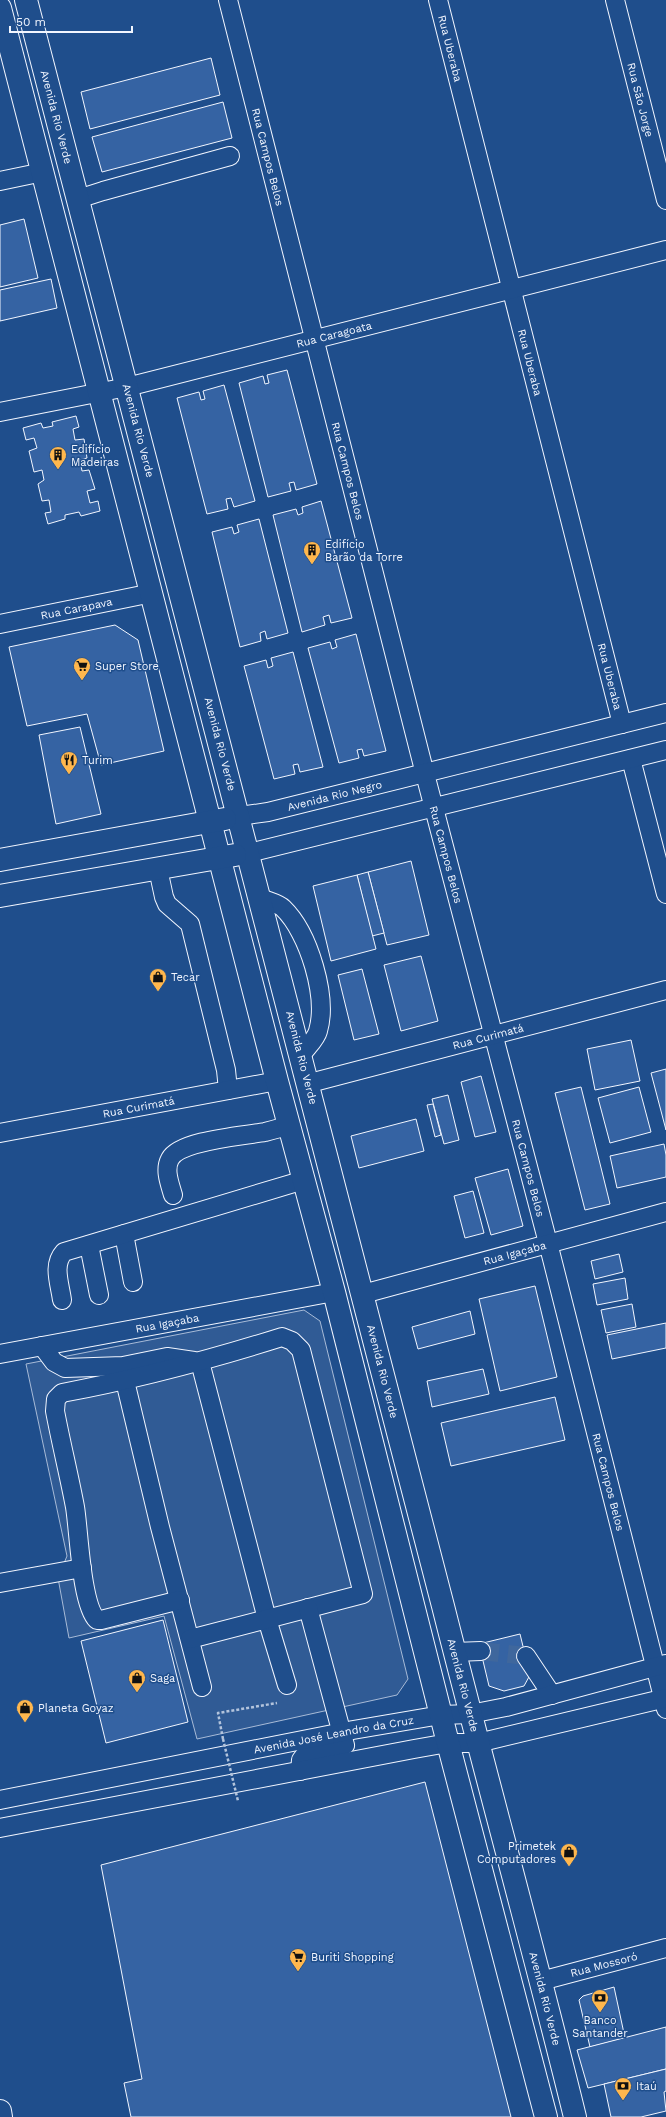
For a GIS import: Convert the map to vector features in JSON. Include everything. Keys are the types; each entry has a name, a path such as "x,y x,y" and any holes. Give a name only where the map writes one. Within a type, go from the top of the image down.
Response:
{"main road":[{"name":"Avenida Rio Verde","path":"26,0 310,1083 454,1652 541,1981 575,2117"},
{"path":"0,8 212,821 277,1081 334,1292 448,1743 546,2117"},
{"name":"Avenida Rio Negro","path":"0,860 240,816"},
{"path":"0,896 249,853"},
{"path":"0,2111 1,2117"}],"street":[{"name":"Rua Campos Belos","path":"228,0 492,1034 661,1666 665,1701"},
{"name":"Rua Uberaba","path":"438,0 622,724"},
{"name":"Rua São Jorge","path":"615,0 666,200"},
{"path":"78,199 230,156"},
{"path":"0,181 43,172"},
{"name":"Rua Caragoata","path":"0,412 127,387 666,250"},
{"name":"Rua Carapava","path":"0,624 152,593"},
{"name":"Avenida Rio Negro","path":"240,816 268,812 666,713"},
{"path":"249,853 666,750"},
{"path":"631,759 666,894"},
{"path":"158,868 164,897 167,904 190,924 226,1070 228,1090"},
{"path":"261,898 282,907 294,921 311,961 319,990 321,1016 318,1034 302,1054"},
{"name":"Rua Curimatá","path":"310,1083 492,1034 666,990"},
{"name":"Rua Curimatá","path":"0,1133 277,1081"},
{"path":"173,1195 167,1172 169,1160 180,1150 198,1144 267,1132 289,1125"},
{"path":"62,1300 57,1267 58,1258 64,1252 304,1180"},
{"name":"Rua Igaçaba","path":"363,1294 666,1212"},
{"path":"124,1234 133,1282"},
{"path":"89,1245 99,1296"},
{"name":"Rua Igaçaba","path":"0,1354 334,1292"},
{"path":"180,1600 96,1620 93,1616 86,1592 75,1508 54,1411 56,1398 62,1393 125,1381 200,1362 282,1337 292,1341 301,1350 363,1594 190,1639"},
{"path":"42,1346 54,1362 65,1368 122,1366 167,1357 200,1362"},
{"path":"200,1362 267,1619 287,1685"},
{"path":"125,1381 160,1527 202,1687"},
{"path":"0,1583 82,1568"},
{"path":"300,1770 301,1760 304,1756 343,1748 345,1742 308,1608"},
{"path":"454,1652 481,1651"},
{"path":"526,1656 552,1694"},
{"name":"Avenida José Leandro da Cruz","path":"0,1800 342,1732 441,1715 470,1714 506,1707 661,1666"},
{"path":"0,1828 448,1743 478,1743 665,1701"},
{"name":"Rua Mossoró","path":"541,1981 666,1948"}],"path":[{"path":"238,1801 218,1713 277,1703"}],"shaded area":[{"path":"304,1310 320,1321 408,1679 397,1695 197,1739 164,1616 69,1638 58,1578 67,1556 26,1364"}],"building":[{"path":"211,58 220,95 90,129 81,92"},
{"path":"223,102 232,138 102,172 92,137"},
{"path":"24,219 38,278 0,287 0,225"},
{"path":"51,279 57,308 0,321 0,290"},
{"path":"287,370 317,484 296,490 294,482 289,483 291,491 268,497 239,383 263,376 265,384 269,383 267,375"},
{"path":"224,385 255,501 234,507 231,498 226,499 228,509 207,514 177,398 199,392 201,400 205,399 203,391"},
{"name":"Edifício Madeiras","path":"76,416 79,427 73,429 75,440 84,439 87,458 80,460 82,471 89,470 95,489 87,491 90,503 98,501 100,511 81,516 79,512 65,515 65,519 48,524 45,513 51,512 49,500 42,501 38,484 44,480 42,470 34,472 29,451 37,448 34,438 26,440 23,428 41,423 43,428 53,426 52,422"},
{"name":"Edifício Barão da Torre","path":"321,501 352,618 331,623 329,615 323,617 325,625 302,632 273,515 296,509 298,515 303,513 302,507"},
{"path":"259,519 288,633 267,639 265,631 260,633 261,641 240,647 212,532 232,527 234,534 239,532 237,525"},
{"name":"Super Store","path":"115,625 138,640 164,751 101,765 87,714 27,726 9,647"},
{"path":"356,634 386,751 364,756 362,749 357,750 359,758 339,763 308,648 330,642 332,649 337,647 335,640"},
{"path":"293,652 323,767 300,772 298,764 293,765 295,774 274,779 244,666 266,660 268,668 273,666 271,658"},
{"name":"Turim","path":"80,727 101,814 56,824 39,735"},
{"path":"411,861 429,935 387,945 368,872"},
{"path":"368,872 384,933 372,936 357,875"},
{"path":"357,875 376,949 331,961 313,886"},
{"path":"421,956 438,1021 401,1031 384,965"},
{"path":"362,969 379,1034 354,1040 338,975"},
{"path":"631,1040 640,1081 595,1090 587,1049"},
{"path":"666,1069 666,1130 651,1073"},
{"path":"481,1076 496,1132 475,1137 461,1082"},
{"path":"581,1087 610,1204 585,1210 555,1093"},
{"path":"639,1087 651,1132 610,1143 598,1098"},
{"path":"448,1095 459,1140 444,1144 432,1099"},
{"path":"433,1104 441,1135 435,1137 427,1105"},
{"path":"416,1119 424,1151 359,1168 351,1136"},
{"path":"664,1144 666,1155 666,1177 617,1188 610,1156"},
{"path":"508,1169 523,1226 491,1235 475,1178"},
{"path":"473,1191 484,1233 465,1238 454,1196"},
{"path":"619,1254 623,1272 595,1279 591,1261"},
{"path":"625,1278 628,1299 597,1305 593,1284"},
{"path":"535,1286 557,1377 500,1391 479,1299"},
{"path":"632,1304 636,1327 606,1333 601,1310"},
{"path":"470,1311 475,1334 418,1349 412,1327"},
{"path":"666,1323 666,1348 612,1359 607,1335"},
{"path":"483,1369 489,1394 432,1407 427,1381"},
{"path":"555,1397 565,1440 451,1466 441,1423"},
{"path":"163,1620 188,1722 106,1743 81,1641"},
{"path":"520,1634 530,1675 524,1686 504,1691 489,1686 479,1644"},
{"name":"Buriti Shopping","path":"425,1782 511,2117 131,2117 124,2083 142,2079 101,1865"},
{"path":"614,1987 625,2038 590,2047 579,2000 583,1996"},
{"path":"666,2027 666,2069 588,2088 577,2050"},
{"path":"666,2069 666,2091 664,2092 666,2111 641,2117 611,2117 604,2084"}],"tunnel":[{"path":"481,1651 526,1656"}],"place":[{"name":"Edifício Madeiras","path":"58,470"},
{"name":"Edifício Barão da Torre","path":"312,565"},
{"name":"Super Store","path":"82,681"},
{"name":"Turim","path":"69,775"},
{"name":"Tecar","path":"158,992"},
{"name":"Saga","path":"137,1693"},
{"name":"Planeta Goyaz","path":"25,1723"},
{"name":"Primetek Computadores","path":"569,1867"},
{"name":"Buriti Shopping","path":"298,1972"},
{"name":"Banco Santander","path":"600,2013"},
{"name":"Itaú","path":"623,2101"}]}
